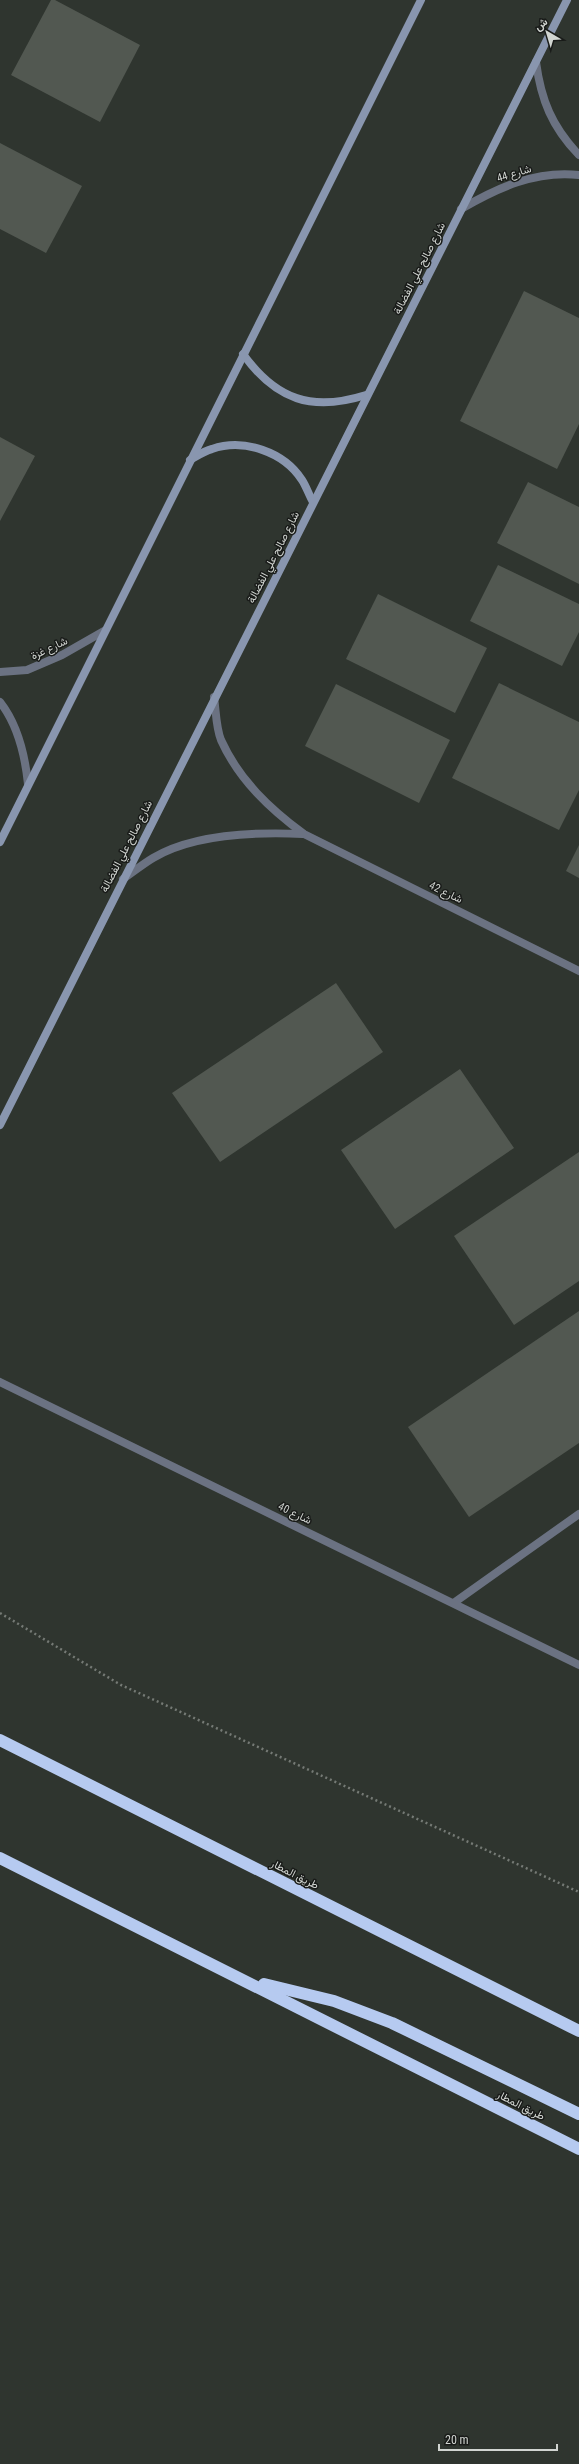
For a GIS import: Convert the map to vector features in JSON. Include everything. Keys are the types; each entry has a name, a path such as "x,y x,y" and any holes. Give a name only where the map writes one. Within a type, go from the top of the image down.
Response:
{"highway":[{"name":"طريق المطار","path":"0,1740 579,2032"},
{"name":"طريق المطار","path":"0,1858 247,1980 579,2149"},
{"path":"247,1980 334,2001 392,2023 579,2114"}],"street":[{"path":"0,842 104,631 421,0"},
{"name":"شارع صالح علي الفضالة","path":"0,1125 366,395 567,0"},
{"path":"536,62 539,85 547,109 562,137 579,156"},
{"name":"شارع 44","path":"461,209 506,184 538,177 579,175"},
{"path":"243,354 257,373 275,389 296,399 319,403 343,402 366,395"},
{"path":"190,460 212,449 237,445 262,449 285,461 302,479 313,502"},
{"name":"شارع غزة","path":"0,672 27,670 62,655 104,631"},
{"name":"شارع 42","path":"214,697 221,739 238,769 258,795 279,815 304,834 579,971"},
{"path":"0,702 19,738 25,761 28,784"},
{"name":"شارع 42","path":"122,880 154,857 189,844 236,834 304,834"},
{"name":"شارع 40","path":"0,1382 455,1602 579,1665"},
{"path":"455,1602 579,1514"}],"path":[{"path":"0,1613 121,1685 579,1892"}],"building":[{"path":"51,0 55,0 140,45 100,122 11,75"},
{"path":"0,143 82,186 46,253 0,229"},
{"path":"524,291 579,318 579,424 557,469 460,421"},
{"path":"0,437 35,456 0,521"},
{"path":"528,482 579,507 579,584 497,543"},
{"path":"498,565 579,604 579,632 562,666 470,621"},
{"path":"378,594 487,648 455,713 346,659"},
{"path":"499,683 579,722 579,790 559,830 452,778"},
{"path":"336,684 450,740 419,803 305,746"},
{"path":"579,845 579,878 566,871"},
{"path":"336,983 383,1052 220,1162 172,1093"},
{"path":"460,1069 514,1148 395,1229 341,1150"},
{"path":"579,1152 579,1281 514,1325 454,1236"},
{"path":"579,1311 579,1443 469,1517 408,1427"}]}
